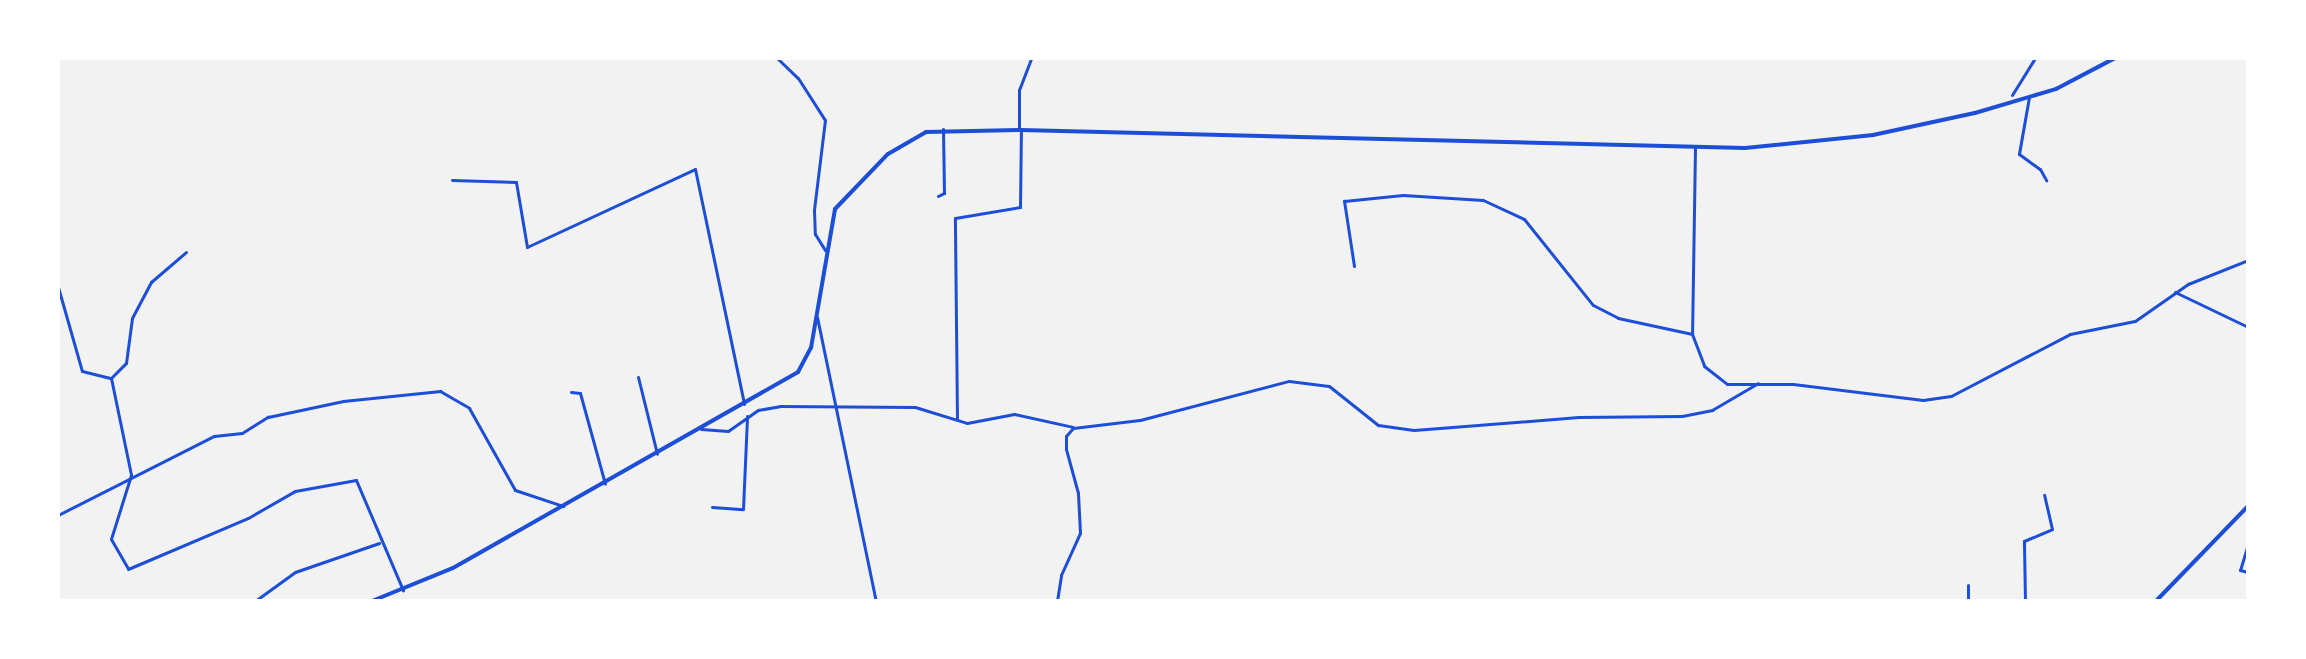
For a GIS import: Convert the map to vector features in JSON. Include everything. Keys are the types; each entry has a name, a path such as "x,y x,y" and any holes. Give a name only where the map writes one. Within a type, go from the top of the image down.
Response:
{"main road":[{"path":"372,601 403,590 605,484 798,372 811,348 825,250 835,209 850,191 905,141 943,129 1745,148 1873,135 2029,97 2083,77 2115,58"},
{"path":"2156,601 2248,506"}],"street":[{"path":"777,58 798,78 825,120 814,210 815,234 825,250"},
{"path":"957,421 955,218 1020,207 1019,90 1031,58"},
{"path":"2012,95 2035,58"},
{"path":"2029,97 2019,154 2040,169 2046,180"},
{"path":"938,196 944,193 943,129"},
{"path":"1695,147 1692,334 1701,362 1714,377 1727,384 1758,383 1923,400 1951,396 2070,334 2135,321 2175,292 2248,260"},
{"path":"452,180 516,182 527,247 695,169 730,317 744,404"},
{"path":"1354,266 1344,201 1403,195 1483,200 1524,219 1593,305 1618,318 1692,334"},
{"path":"111,378 126,363 132,318 151,282 186,252"},
{"path":"58,287 82,371 111,378"},
{"path":"2175,292 2248,327"},
{"path":"817,317 876,601"},
{"path":"638,377 657,454"},
{"path":"111,378 131,475 111,539 128,569 248,518 295,491 349,480 361,486 379,543 403,590"},
{"path":"701,429 728,431 747,416 771,406 838,409 915,407 957,421 976,423 1014,414 1073,428 1128,422 1289,381 1329,386 1378,425 1414,430 1549,418 1682,416 1712,410 1758,383"},
{"path":"58,515 131,475 214,436 242,433 268,417 343,401 440,391 469,408 515,490 563,506"},
{"path":"571,392 580,393 605,484"},
{"path":"712,507 743,509 747,416"},
{"path":"1057,601 1061,575 1080,533 1078,493 1066,449 1066,436 1073,428"},
{"path":"2025,601 2024,541 2051,533 2044,495"},
{"path":"255,601 295,572 379,543"},
{"path":"2248,544 2240,570 2248,572"},
{"path":"1968,585 1968,601"}]}
